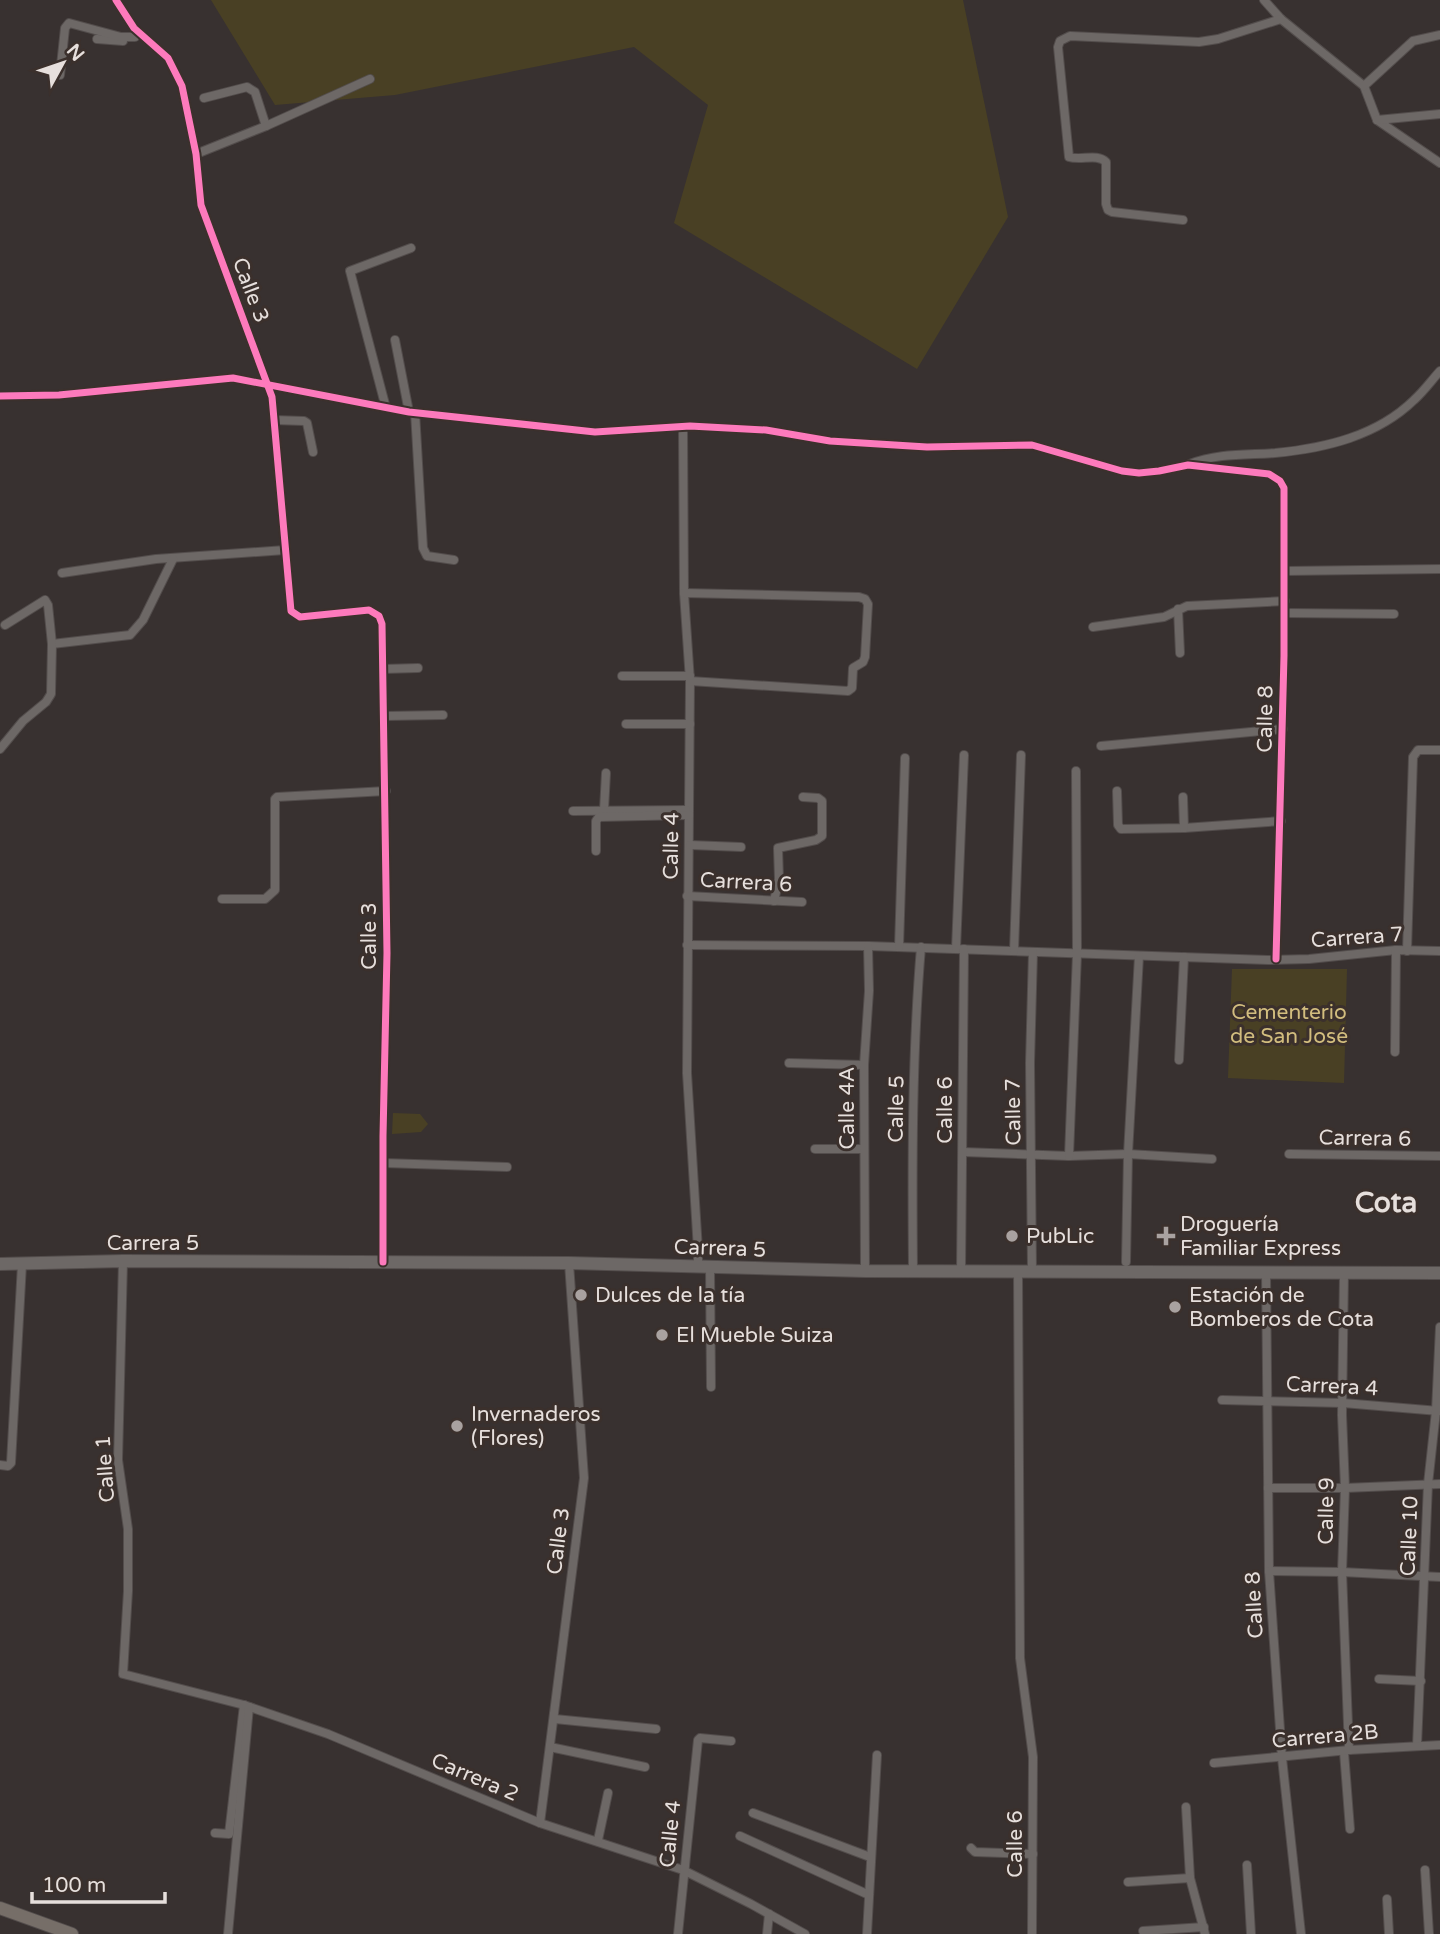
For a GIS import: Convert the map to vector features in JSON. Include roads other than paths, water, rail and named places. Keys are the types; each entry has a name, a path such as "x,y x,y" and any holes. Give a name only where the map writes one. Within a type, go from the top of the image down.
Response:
{"main road":[{"name":"Carrera 5","path":"0,1264 123,1261 569,1263 865,1271 1440,1273"},
{"path":"0,1908 72,1934"}],"street":[{"name":"Calle 3","path":"116,0 136,34 168,58 177,77 189,116 201,205 269,386 291,611 300,617 374,611 382,624 387,954 383,1262"},
{"path":"1264,0 1281,19 1364,86 1377,120 1440,163"},
{"path":"1183,220 1112,212 1105,204 1106,162 1099,158 1069,157 1058,47 1060,41 1070,36 1199,42 1218,39 1281,19"},
{"path":"60,75 65,28 69,23 121,37 136,34"},
{"path":"97,39 130,42 136,34"},
{"path":"1364,86 1413,41 1440,35"},
{"path":"196,154 370,79"},
{"path":"204,98 247,87 255,92 266,126"},
{"path":"1377,120 1440,114"},
{"path":"386,408 350,271 411,248"},
{"path":"395,340 412,412 423,548 428,556 454,560"},
{"path":"0,396 59,395 233,378 412,412 595,432 683,426 766,430 830,441 927,447 1032,445 1106,468 1139,473 1218,457 1287,451 1349,440 1395,415 1414,400 1440,372"},
{"path":"274,420 304,421 313,452"},
{"name":"Calle 4","path":"683,426 684,593 690,679 687,1073 698,1250 704,1267 711,1387"},
{"name":"Calle 8","path":"1188,465 1269,474 1280,481 1284,488 1283,729 1276,958"},
{"path":"62,573 156,559 285,551"},
{"path":"52,644 130,635 143,620 173,559"},
{"path":"1285,571 1440,569"},
{"path":"622,676 848,691 852,688 853,668 863,662 865,657 868,604 865,600 859,597 684,593"},
{"path":"0,749 23,721 46,702 51,694 52,644 48,605 45,600 5,625"},
{"path":"1093,626 1164,617 1178,609 1240,602 1284,601"},
{"path":"1178,609 1180,653"},
{"path":"1284,613 1394,614"},
{"path":"383,669 418,668"},
{"path":"385,716 443,715"},
{"path":"626,724 690,724"},
{"path":"1101,746 1283,729"},
{"path":"1407,951 1414,752 1440,751"},
{"name":"Calle 6","path":"961,1272 963,1152 960,949 964,755"},
{"path":"1014,951 1021,755"},
{"path":"899,947 905,758"},
{"path":"1069,1156 1077,954 1076,771"},
{"path":"604,810 606,774"},
{"path":"222,899 265,899 275,890 275,799 279,796 386,791"},
{"path":"1116,791 1118,825 1121,829 1184,828 1281,821"},
{"path":"774,901 779,879 778,848 816,840 822,836 822,801 818,798 803,797"},
{"path":"1183,797 1184,828"},
{"path":"572,811 689,813"},
{"path":"596,852 596,821 599,817 689,813"},
{"path":"690,845 741,847"},
{"name":"Carrera 6","path":"687,896 802,902"},
{"name":"Carrera 7","path":"687,944 921,947 1139,956 1309,959 1396,950 1440,951"},
{"name":"Calle 4A","path":"865,1271 864,1065 869,991 868,946"},
{"name":"Calle 5","path":"914,1271 912,1164 916,1005 921,947"},
{"path":"1395,1052 1396,950"},
{"name":"Calle 7","path":"1032,1754 1020,1658 1025,1272 1031,1154 1033,952"},
{"path":"1126,1262 1128,1154 1139,956"},
{"path":"1179,1060 1184,957"},
{"path":"789,1063 864,1065"},
{"path":"815,1149 864,1149"},
{"path":"963,1152 1069,1156 1128,1154 1212,1159"},
{"name":"Carrera 6","path":"1289,1154 1440,1156"},
{"path":"384,1163 507,1167"},
{"name":"Calle 1","path":"123,1261 118,1460 128,1529 128,1591 123,1674"},
{"name":"Calle 3","path":"540,1822 584,1478 569,1263"},
{"path":"0,1465 8,1466 11,1463 22,1264"},
{"name":"Calle 8","path":"1266,1273 1269,1571 1282,1758 1301,1934"},
{"name":"Calle 9","path":"1343,1273 1345,1488 1342,1572 1350,1829"},
{"name":"Calle 10","path":"1417,1746 1428,1484 1438,1411 1440,1327"},
{"name":"Carrera 4","path":"1222,1401 1343,1403 1438,1411"},
{"path":"1268,1488 1440,1484"},
{"path":"1269,1571 1440,1577"},
{"name":"Carrera 2","path":"123,1674 246,1706 328,1734 540,1822 683,1870 805,1934"},
{"path":"1379,1679 1421,1681"},
{"path":"215,1833 229,1833 246,1706"},
{"path":"228,1934 246,1706"},
{"path":"555,1719 656,1729"},
{"name":"Calle 4","path":"678,1934 698,1738 731,1741"},
{"name":"Carrera 2B","path":"1214,1763 1440,1745"},
{"path":"550,1747 645,1767"},
{"name":"Calle 6","path":"1032,1754 1032,1934"},
{"path":"867,1934 877,1755"},
{"path":"597,1840 608,1793"},
{"path":"1143,1931 1205,1930 1190,1878 1186,1807"},
{"path":"753,1813 870,1857"},
{"path":"740,1836 869,1895"},
{"path":"971,1848 975,1852 1032,1854"},
{"path":"1247,1865 1251,1934"},
{"path":"1424,1870 1429,1934"},
{"path":"1129,1882 1190,1878"},
{"path":"1387,1899 1389,1934"},
{"path":"1428,1908 1440,1908"},
{"path":"767,1934 769,1914"}],"place":[{"name":"PubLic","path":"1012,1236"},
{"name":"Droguería Familiar Express","path":"1166,1236"},
{"name":"Dulces de la tía","path":"581,1295"},
{"name":"Estación de Bomberos de Cota","path":"1175,1307"},
{"name":"El Mueble Suiza","path":"662,1335"},
{"name":"Invernaderos (Flores)","path":"457,1426"}],"district":[{"name":"Cota","path":"1386,1202"}],"park label":[{"name":"Cementerio de San José","path":"1289,1024"}]}
